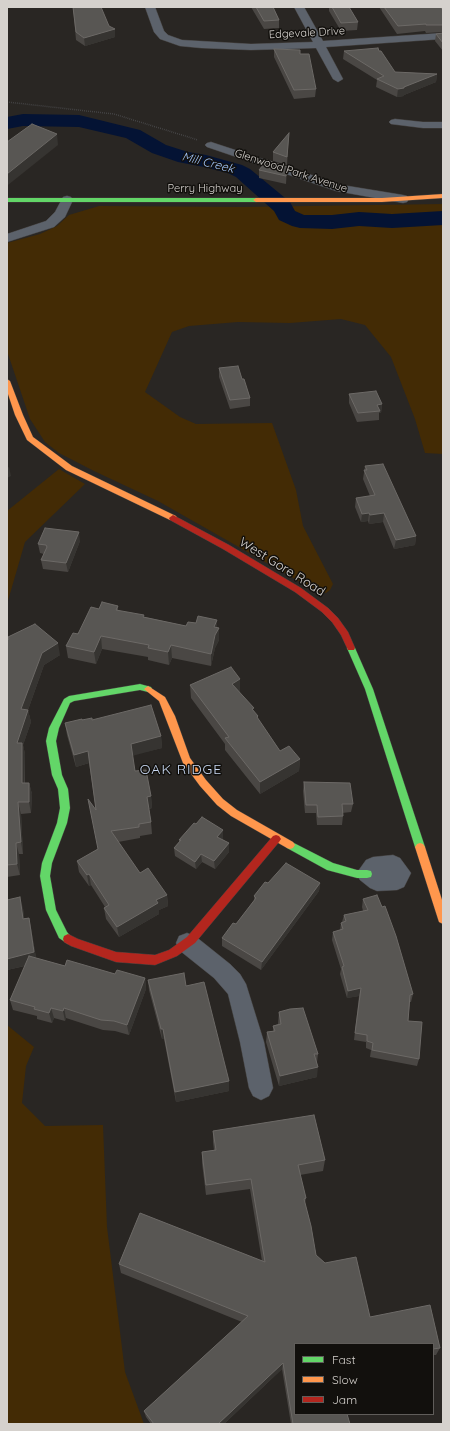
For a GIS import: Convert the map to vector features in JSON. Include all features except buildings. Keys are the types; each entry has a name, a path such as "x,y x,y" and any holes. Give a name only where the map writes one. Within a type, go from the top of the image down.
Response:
{"street":[{"name":"Edgevale Drive","path":"150,7 159,32 172,41 201,45 239,47 320,45 443,36"},
{"path":"299,7 338,79"},
{"path":"395,122 423,125 443,124"},
{"name":"Glenwood Park Avenue","path":"211,144 340,188 403,199 443,196"},
{"name":"Perry Highway","path":"7,200 287,201 403,199"},
{"path":"7,238 50,224 61,214 67,200"},
{"name":"West Gore Road","path":"7,381 19,415 30,438 69,468 164,513 238,554 298,590 325,610 335,620 345,634 372,695 443,919"},
{"path":"276,838 191,940 173,953 155,960 116,957 75,943 63,934 51,910 45,876 47,862 62,823 65,808 63,789 57,775 51,741 54,728 67,701 72,698 140,687 155,693 162,699 170,716 186,760 203,783 220,802 234,813 276,838 331,867 357,874 367,874 373,866 393,864 400,873 426,868"},
{"path":"187,943 222,970 232,980 238,991 252,1042 261,1088"}],"path":[{"path":"7,102 114,114 161,127 211,144"}],"shaded area":[{"path":"443,204 443,454 425,453 415,419 391,357 365,325 341,319 290,323 238,322 189,326 172,332 145,392 180,417 196,424 272,423 296,490 303,526 333,584 330,590 326,593 316,591 158,501 59,453 45,442 30,419 7,351 7,243 40,234 57,226 69,215 99,206 241,207"},
{"path":"59,469 85,484 25,542 7,604 7,511"},
{"path":"7,1025 34,1047 26,1066 22,1103 45,1126 103,1125 107,1227 125,1372 144,1424 7,1424"}],"waterway":[{"name":"Mill Creek","path":"7,123 23,120 79,121 133,134 159,149 185,158 206,161 235,169 243,173 282,207 287,215 300,221 332,222 359,219 392,221 443,218"}],"traffic: fast":[{"path":"7,200 256,200"},
{"path":"351,648 369,689 420,847"},
{"path":"68,939 63,935 51,910 45,876 47,863 62,823 65,808 63,789 57,775 51,741 54,728 67,701 72,698 140,687 148,689"},
{"path":"290,845 331,867 357,874 367,874"}],"traffic: slow":[{"path":"256,200 382,200 443,196"},
{"path":"7,381 19,415 30,438 53,457 69,468 173,518"},
{"path":"148,689 162,699 170,716 186,760 203,783 220,802 234,813 290,845"},
{"path":"420,847 443,919"}],"traffic: jam":[{"path":"173,518 226,547 298,590 325,610 335,620 345,634 351,648"},
{"path":"68,939 75,943 116,957 155,960 173,953 191,940 276,839"}],"district":[{"name":"OAK RIDGE","path":"181,770"}]}
